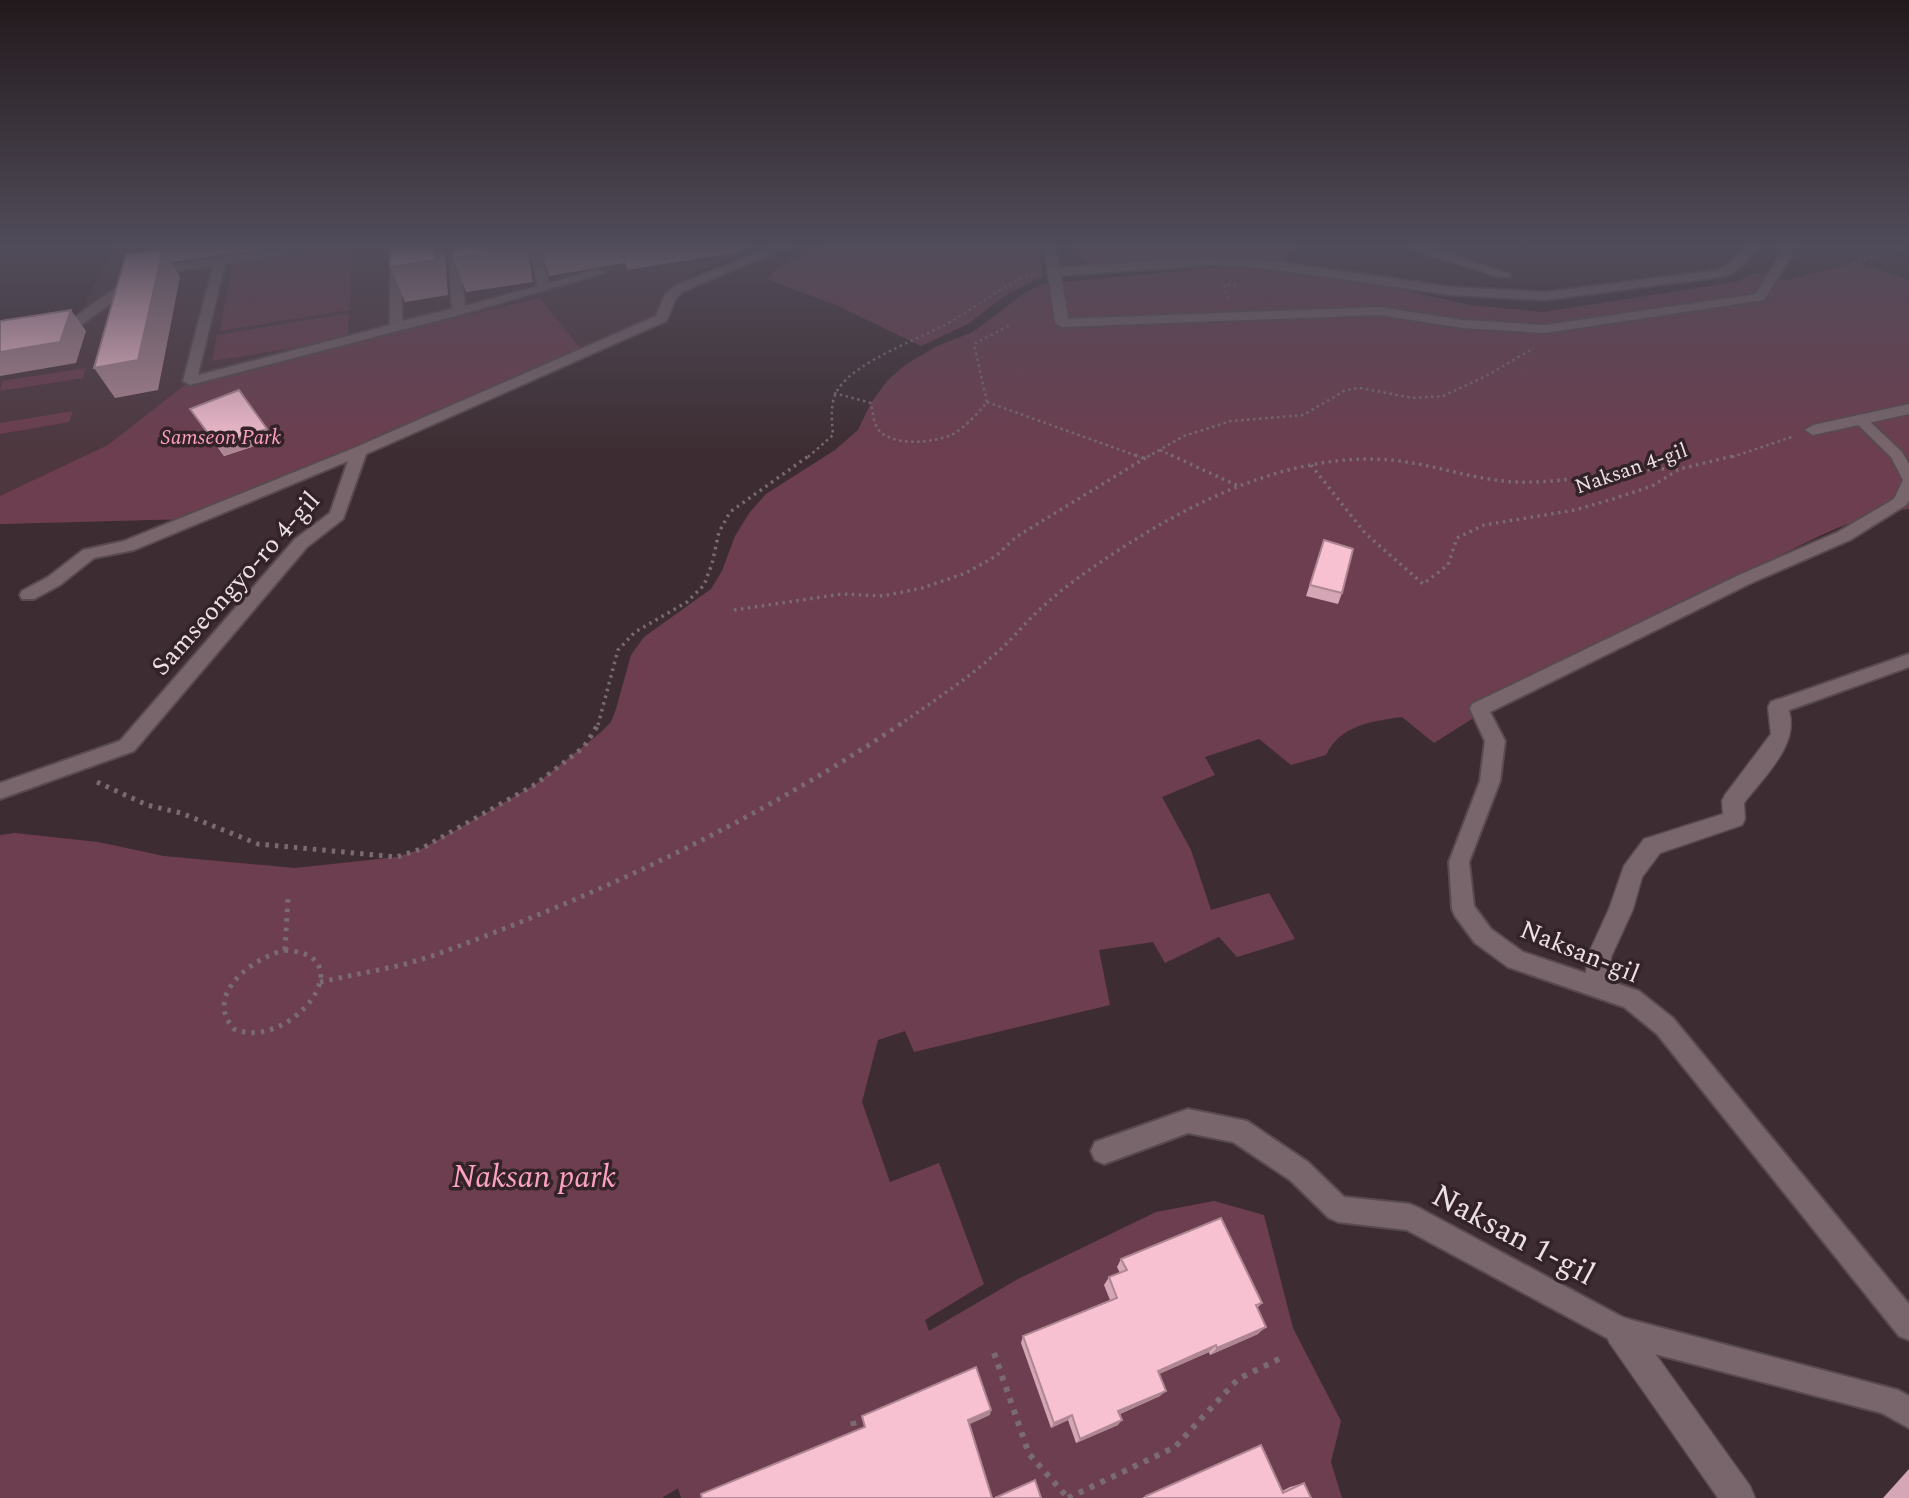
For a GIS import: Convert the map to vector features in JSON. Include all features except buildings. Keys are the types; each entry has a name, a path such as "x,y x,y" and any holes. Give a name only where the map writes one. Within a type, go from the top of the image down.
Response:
{"street":[{"path":"1061,316 1062,323"},
{"path":"1813,430 1909,409"},
{"path":"1597,986 1599,957 1621,909 1632,873 1652,846 1734,818 1733,801 1773,750 1781,734 1778,707"},
{"path":"1620,1331 1738,1498"}],"lane":[{"path":"38,330 75,323 85,316"},
{"path":"206,316 190,381 440,316"},
{"path":"396,316 396,327"},
{"path":"28,595 54,581 89,554 128,546 359,451 661,316"},
{"path":"1062,323 1235,316"},
{"path":"1414,316 1463,324 1545,329 1633,316"},
{"name":"Naksan-gil","path":"1859,419 1897,455 1909,480 1901,502 1844,536 1745,579 1479,709 1495,741 1490,781 1459,862 1463,909 1483,936 1516,960 1631,999 1665,1026 1909,1326"},
{"name":"Samseongyo-ro 4-gil","path":"0,790 127,746 302,543 337,515 359,451"},
{"path":"1778,707 1909,660"},
{"name":"Naksan 1-gil","path":"1104,1152 1188,1121 1237,1130 1299,1171 1338,1209 1410,1217 1620,1331 1888,1400 1909,1413"}],"path":[{"path":"92,780 147,805 181,813 258,844 397,857 432,843 536,784 584,747 600,722 618,650 647,623 694,596 704,586 716,556 715,542 719,528 730,513 776,481 833,435 830,411 834,393 853,372 928,334 957,316"},
{"path":"987,402 974,344 1012,324"},
{"path":"734,610 842,594 883,596 922,588 966,573 996,556 1016,537 1184,436 1231,421 1303,415 1346,390 1360,388 1413,398 1443,396 1488,375 1545,341 1545,329"},
{"path":"834,393 871,403 881,433 890,438 912,442 950,435 973,418 987,402"},
{"path":"987,402 1144,458"},
{"name":"Naksan 4-gil","path":"1310,464 1365,533 1423,583 1448,565 1457,538 1483,525 1575,510 1652,486 1680,469 1717,462 1813,430"},
{"path":"1160,450 1239,487"},
{"path":"320,982 404,964 485,935 645,869 718,833 791,793 914,715 1002,648 1042,607 1150,531 1239,487 1310,464 1368,460 1406,462 1499,481 1531,482 1656,467 1680,469"},
{"path":"285,950 288,898"},
{"path":"285,950 311,955 322,974 320,982 313,1001 287,1024 255,1034 241,1032 229,1026 224,1015 223,1002 229,988 253,962 269,954 285,950"},
{"path":"993,1353 1029,1454 1068,1498 1175,1447 1238,1379 1282,1359"},
{"path":"853,1421 857,1446"}],"shaded area":[{"path":"79,316 655,316 187,519 0,524 0,333"}],"green space":[{"path":"223,316 313,316 220,331"},
{"path":"332,316 349,316 348,339 212,361 217,335"},
{"name":"Samseon Park","path":"464,316 554,316 580,348 187,519 0,524 0,496 108,445 190,381"},
{"path":"859,316 979,316 968,324 921,346"},
{"name":"Naksan park","path":"994,316 1909,316 1909,509 1864,518 1805,543 1524,686 1434,743 1402,717 1358,726 1340,737 1326,755 1291,765 1259,739 1205,757 1215,775 1162,797 1191,850 1211,910 1269,893 1295,939 1237,957 1219,937 1165,963 1153,942 1099,950 1110,1005 914,1052 905,1031 878,1040 862,1102 890,1182 939,1163 984,1284 925,1320 929,1331 1018,1279 1156,1212 1214,1201 1264,1215 1293,1328 1341,1421 1331,1462 1342,1498 681,1498 678,1488 662,1498 0,1498 0,835 15,833 98,842 164,856 295,868 397,857 421,849 536,784 600,733 611,722 631,655 644,637 711,589 722,571 735,536 750,512 766,494 835,450 858,430 871,403 887,381 905,365 937,346 973,332"},
{"path":"86,368 83,378 0,391 2,381"},
{"path":"73,411 69,422 0,434 0,423"}]}
